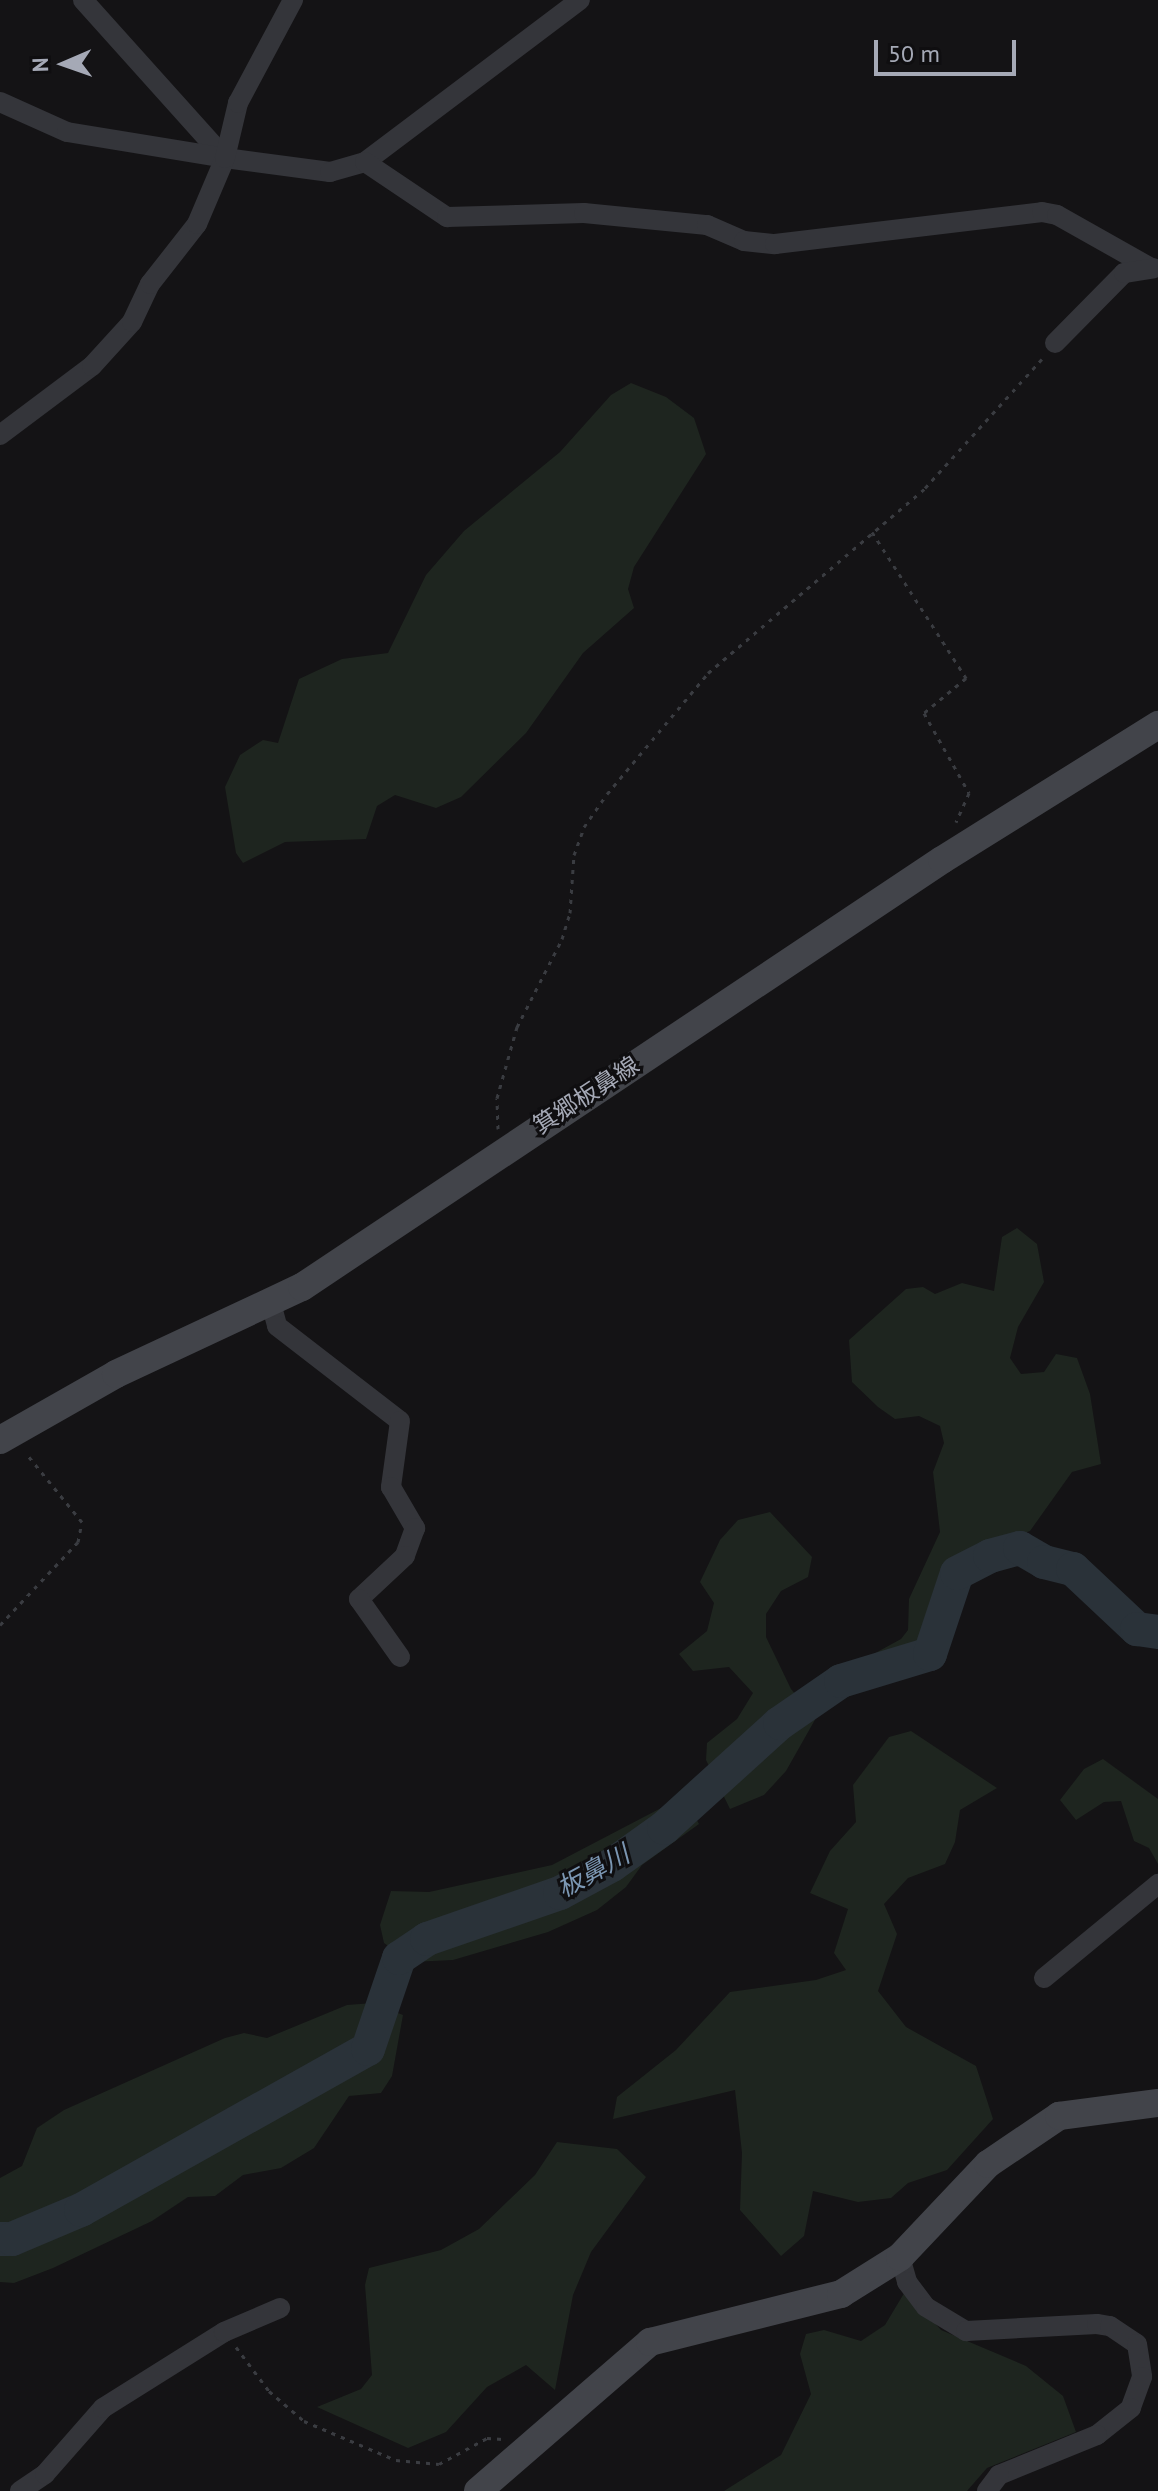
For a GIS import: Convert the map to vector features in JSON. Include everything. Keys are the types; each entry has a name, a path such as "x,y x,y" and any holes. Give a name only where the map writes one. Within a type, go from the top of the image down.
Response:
{"main road":[{"name":"箕郷板鼻線","path":"4,1437 116,1374 271,1303 953,853 1158,725"},
{"path":"478,2491 518,2451 650,2342 841,2294 900,2257 988,2164 1059,2116 1158,2103"}],"street":[{"path":"83,0 225,158"},
{"path":"0,435 115,343 150,284 197,224 225,158 238,103 293,0"},
{"path":"0,102 67,132 330,172 365,162 580,0"},
{"path":"365,162 447,217 584,213 707,225 744,241 775,244 1042,212 1057,215 1154,268"},
{"path":"1055,343 1124,273 1154,268"},
{"path":"271,1303 277,1326 400,1421 391,1487 415,1528 405,1556 359,1599 400,1657"},
{"path":"1044,1978 1158,1884"},
{"path":"900,2257 907,2282 926,2307 966,2331 1097,2324 1110,2326 1137,2344 1142,2377 1131,2408 1097,2435 999,2475 987,2491"},
{"path":"20,2491 45,2474 103,2408 224,2332 280,2308"}],"path":[{"path":"500,1152 500,1081 517,1027 562,939 572,904 574,855 584,827 708,673 872,532 974,438 1055,343"},
{"path":"872,532 966,678 924,713 969,793 951,834 953,853"},
{"path":"0,1625 78,1542 82,1522 4,1437"},
{"path":"224,2332 286,2408 337,2439 425,2465 453,2460 493,2437 518,2451"}],"shaded area":[{"path":"631,383 666,397 694,418 706,454 634,567 628,589 634,608 583,653 526,733 461,797 436,808 395,795 377,806 366,839 285,842 243,863 236,853 225,787 240,755 263,740 278,743 299,679 342,659 388,653 426,575 464,531 560,452 611,395"},
{"path":"1017,1228 1037,1244 1044,1282 1018,1327 1010,1358 1021,1374 1044,1372 1056,1354 1077,1358 1090,1394 1101,1464 1072,1472 1030,1531 952,1560 925,1640 906,1659 830,1695 824,1681 901,1639 908,1630 909,1599 940,1532 933,1472 944,1443 940,1426 919,1416 895,1419 878,1407 852,1382 849,1340 906,1289 923,1287 935,1294 962,1283 994,1291 1002,1237"},
{"path":"770,1512 812,1557 808,1577 781,1591 766,1614 766,1637 791,1689 816,1718 786,1771 764,1795 730,1809 706,1760 707,1743 737,1719 753,1693 729,1667 693,1671 679,1654 707,1631 714,1603 700,1582 720,1540 738,1520"},
{"path":"911,1731 997,1788 960,1810 955,1842 945,1864 908,1878 884,1904 897,1934 878,1991 906,2027 976,2066 993,2119 947,2170 908,2183 891,2198 858,2202 813,2191 804,2236 781,2256 740,2210 742,2153 735,2090 613,2119 617,2097 676,2050 730,1992 816,1980 846,1970 834,1953 848,1909 810,1893 830,1851 856,1822 853,1785 889,1737"},
{"path":"1103,1759 1158,1799 1158,1864 1149,1848 1134,1841 1121,1801 1104,1802 1076,1820 1060,1800 1084,1769"},
{"path":"684,1796 699,1824 642,1865 626,1887 597,1910 548,1932 453,1960 411,1962 384,1943 380,1925 391,1891 429,1892 552,1865"},
{"path":"373,2003 403,2015 392,2076 381,2093 349,2096 314,2148 281,2168 243,2175 215,2196 188,2197 152,2221 53,2268 14,2283 0,2282 0,2178 22,2166 37,2128 64,2110 225,2038 244,2033 267,2038 347,2005"},
{"path":"557,2142 617,2149 646,2177 591,2252 573,2295 555,2390 526,2365 487,2387 446,2432 408,2448 317,2407 361,2389 372,2375 365,2285 369,2268 441,2250 479,2229 535,2175"},
{"path":"906,2290 941,2330 1026,2366 1063,2396 1076,2432 987,2468 967,2491 724,2491 781,2455 811,2394 800,2354 806,2334 824,2330 861,2341 885,2325"}],"waterway":[{"name":"板鼻川","path":"0,2239 12,2239 81,2210 368,2049 399,1958 427,1939 560,1893 612,1865 664,1828 780,1723 841,1681 930,1654 957,1573 990,1556 1020,1548 1044,1562 1073,1569 1137,1629 1158,1632"}]}
